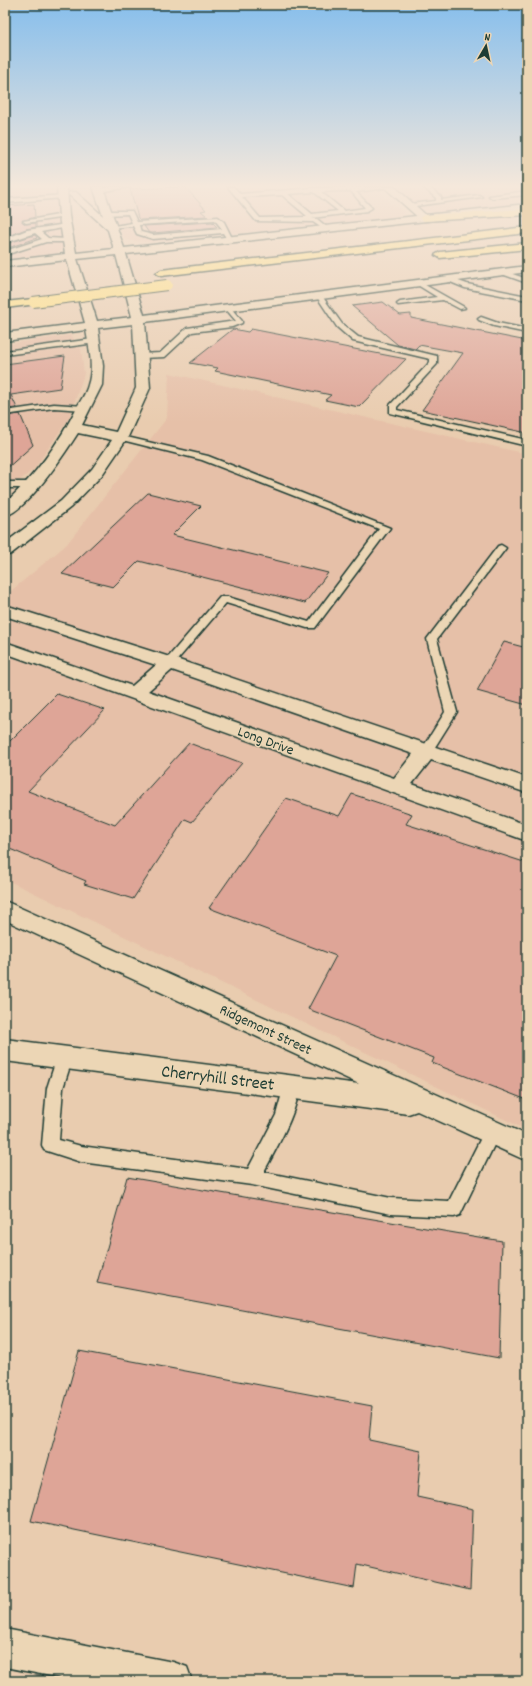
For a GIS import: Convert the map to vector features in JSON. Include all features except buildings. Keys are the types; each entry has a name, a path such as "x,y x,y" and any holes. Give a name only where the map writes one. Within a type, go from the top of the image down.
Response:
{"highway":[{"path":"157,274 227,266"},
{"path":"115,278 138,276"},
{"path":"69,284 92,281"},
{"path":"5,305 171,285"}],"main road":[{"path":"5,511 32,485 54,458 74,428 95,385 97,366 92,326 74,266"},
{"path":"5,551 66,504 97,472 121,437 143,388 139,320 124,266"},
{"path":"5,337 527,269"},
{"path":"74,428 121,437"},
{"path":"5,610 169,663 527,786"},
{"name":"Long Drive","path":"5,647 527,834"},
{"path":"136,693 169,663"},
{"path":"398,787 426,752"},
{"name":"Ridgemont Street","path":"5,910 527,1148"},
{"name":"Cherryhill Street","path":"5,1050 430,1105"},
{"path":"5,1648 173,1681"}],"lane":[{"path":"501,272 527,281"},
{"path":"450,280 465,286 527,298"},
{"path":"418,283 462,308"},
{"path":"320,297 342,331 348,335 356,339 434,358 434,362 393,407 393,411 527,443"},
{"path":"400,304 443,298"},
{"path":"141,356 162,355 190,330 232,325 240,322 228,308"},
{"path":"481,319 496,325 527,331"},
{"path":"5,353 93,341"},
{"path":"5,413 54,406 85,408"},
{"path":"121,437 205,458 385,528 311,626 224,599 169,663"},
{"path":"5,485 32,485"},
{"path":"426,752 451,712 432,639 501,548"},
{"path":"65,1058 55,1088 50,1145 81,1154 252,1177 391,1206 454,1209 492,1133"},
{"path":"252,1177 284,1116 291,1087"}],"shaded area":[{"path":"71,335 81,349 84,374 69,418 34,469 5,492 5,344"},
{"path":"169,373 527,454 527,1130 5,879 5,596 66,545 167,418"}]}
